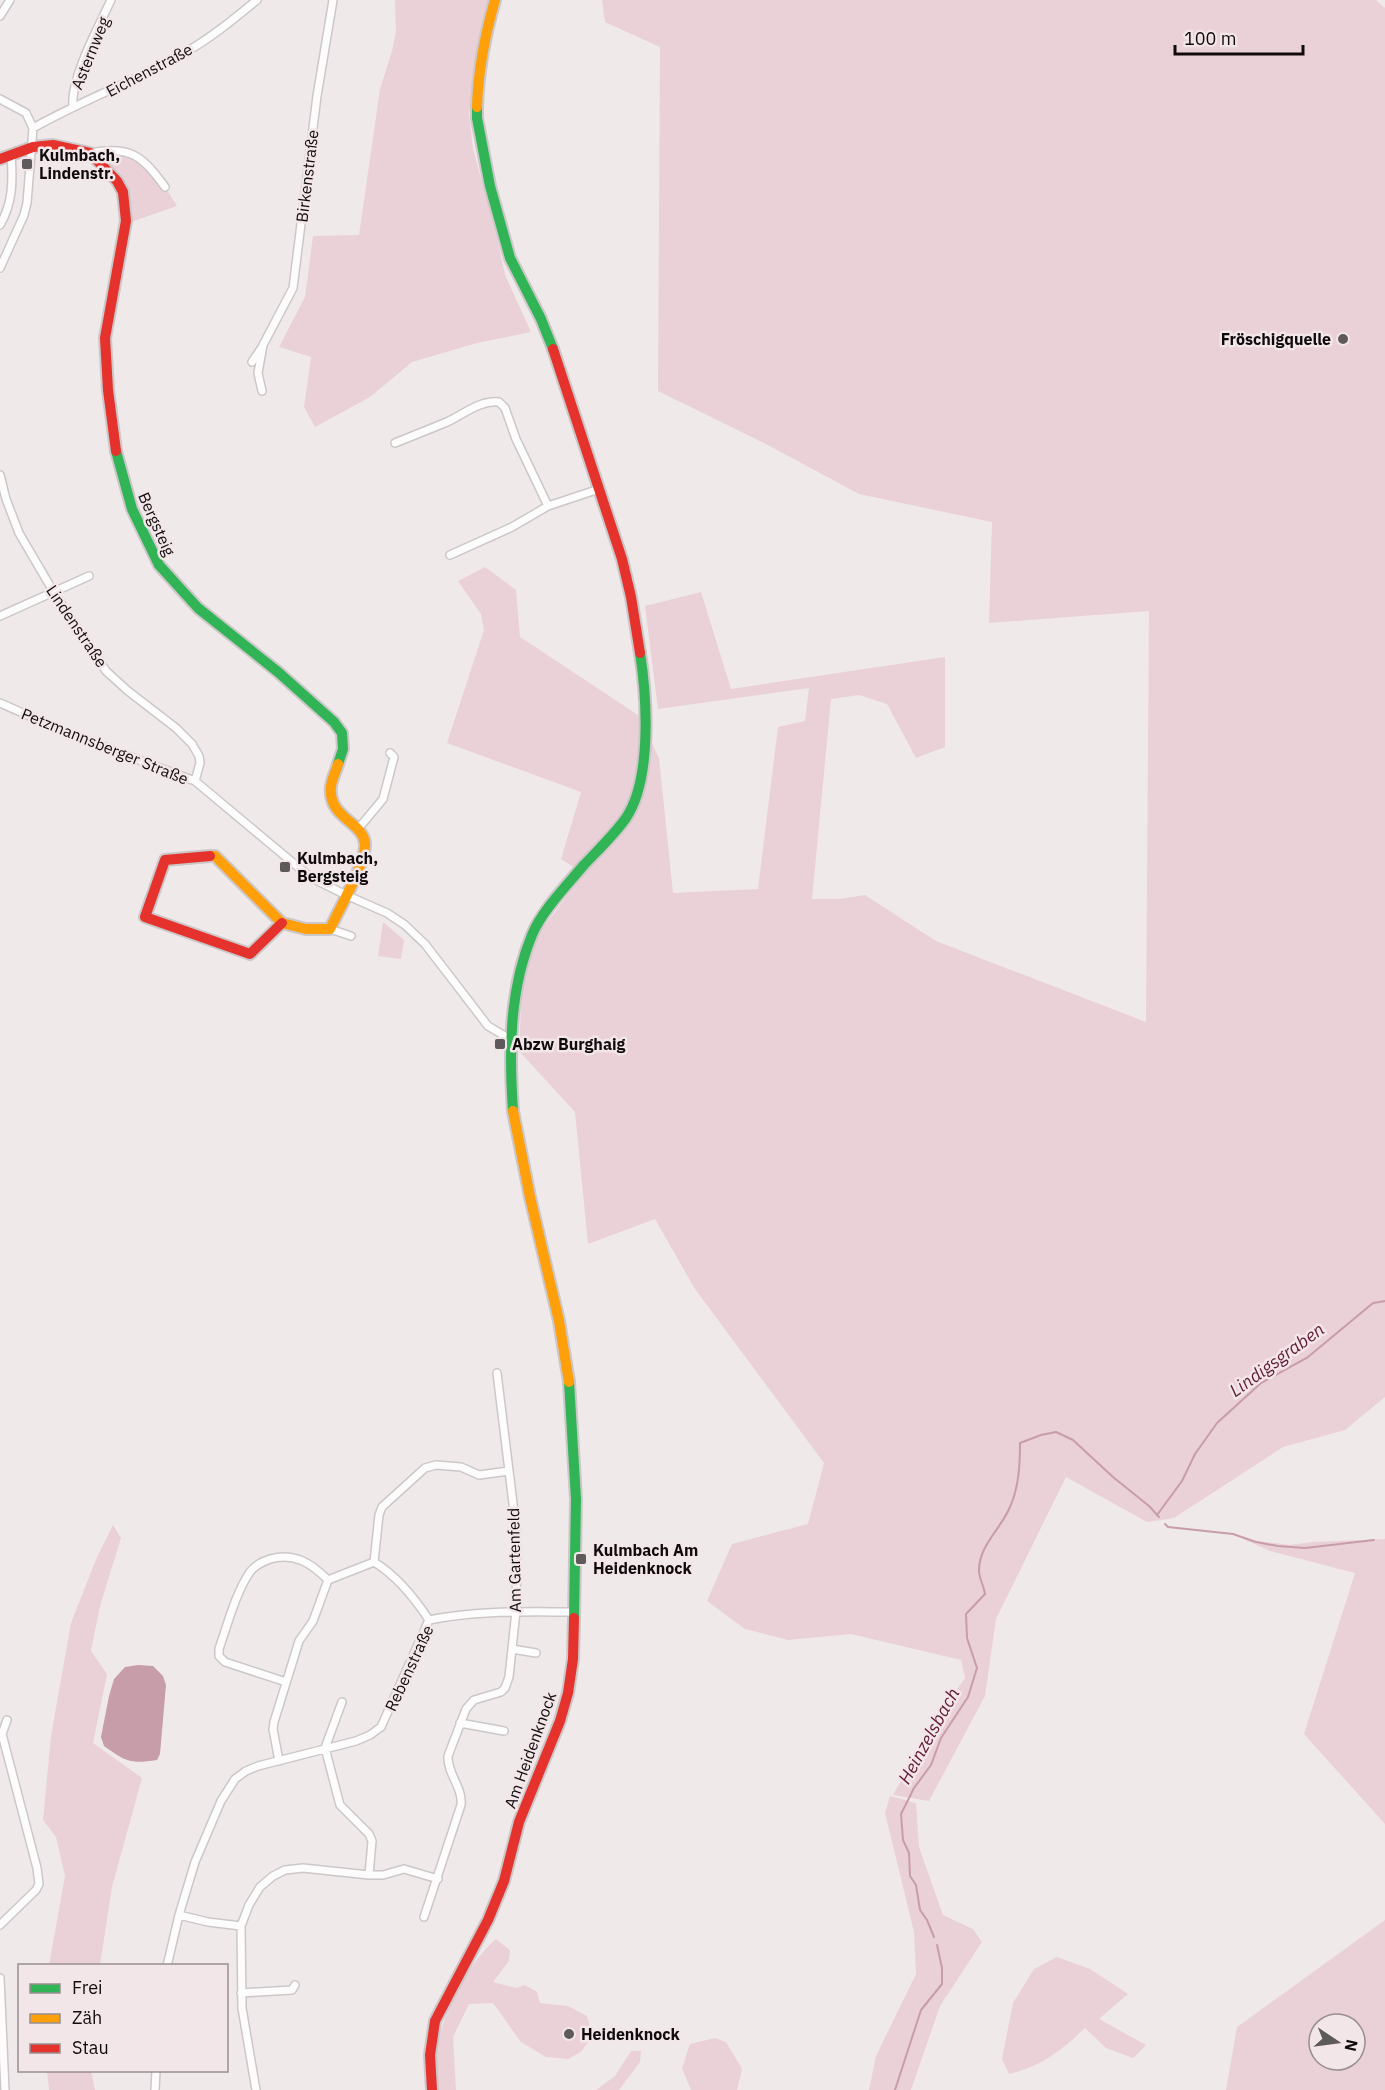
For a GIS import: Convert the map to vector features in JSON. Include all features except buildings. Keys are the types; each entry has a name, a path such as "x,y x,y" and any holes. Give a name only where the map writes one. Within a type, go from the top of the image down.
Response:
{"street":[{"path":"0,16 10,0"},
{"name":"Asternweg","path":"73,106 72,97 78,74 111,0"},
{"name":"Eichenstraße","path":"33,128 73,106 91,100 188,51 257,0"},
{"name":"Birkenstraße","path":"252,362 293,288 317,96 333,0"},
{"name":"Am Heidenknock","path":"432,2090 430,2055 435,2021 488,1920 504,1881 519,1821 560,1721 571,1676 575,1612 576,1499 571,1403 559,1321 530,1197 513,1110 510,1039 519,979 532,934 557,896 626,818 637,794 644,754 645,688 631,597 622,559 556,356 510,258 490,186 477,118 478,84 484,38 495,0"},
{"path":"0,99 26,113 33,128 30,184 24,215 0,268"},
{"path":"0,159 33,147 53,144 90,153 118,149 132,153 153,171 165,187"},
{"name":"Bergsteig","path":"90,153 117,181 126,201 123,245 105,338 105,364 113,438 121,475 132,509 159,566 179,590 278,672 334,722 342,733 344,741 331,787 332,798 335,808 358,829"},
{"path":"0,225 10,203 13,179 11,155"},
{"name":"Birkenstraße","path":"262,391 258,373 263,345"},
{"path":"394,442 450,421 472,408 492,401 499,402 505,408 516,439 548,506"},
{"name":"Lindenstraße","path":"0,475 19,533 53,591 106,671 176,728 192,744 200,763 195,781"},
{"path":"450,555 512,527 548,506 599,489"},
{"path":"0,616 89,576"},
{"name":"Petzmannsberger Straße","path":"0,703 73,735 195,781 310,877 387,913 405,925 425,944 488,1026 510,1039"},
{"path":"330,929 365,854 365,840 358,829 382,799 394,757 390,753"},
{"path":"282,923 249,954 145,917 165,860 215,856 282,923 321,930 330,929 351,936"},
{"name":"Am Gartenfeld","path":"424,1917 461,1805 460,1792 447,1763 460,1724 466,1709 474,1700 495,1695 505,1688 509,1677 516,1611 517,1536 497,1373"},
{"path":"374,1562 379,1515 382,1507 425,1468 455,1465 478,1475 509,1471"},
{"path":"286,1682 225,1662 219,1656 219,1649 245,1580 258,1564 273,1558 291,1557 310,1564 328,1580"},
{"path":"279,1761 273,1729 299,1641 313,1622 328,1580 374,1562"},
{"path":"374,1562 383,1567 414,1597 429,1620"},
{"name":"Rebenstraße","path":"167,1964 195,1862 228,1789 235,1779 246,1771 356,1741 381,1727 429,1620 455,1615 516,1611 575,1612"},
{"path":"512,1649 536,1653"},
{"path":"342,1702 325,1748 340,1805 369,1834 372,1841 369,1875"},
{"path":"0,1925 36,1890 39,1875 2,1734 7,1720"},
{"path":"460,1724 504,1731"},
{"path":"256,2090 241,1993 242,1926 249,1905 260,1887 285,1870 303,1868 369,1875 383,1875 404,1869 438,1879"},
{"path":"179,1915 208,1922 242,1926"},
{"path":"0,1978 5,2090"},
{"path":"241,1993 292,1990 295,1985"},
{"path":"156,2072 156,2090"}],"shaded area":[{"path":"395,0 488,0 469,113 473,149 496,232 505,275 531,332 477,343 412,362 370,397 315,427 304,407 311,357 279,347 305,297 313,236 359,235 380,89 396,32"},
{"path":"602,0 1376,0 1385,8 1385,1397 1345,1430 1283,1447 1174,1518 1147,1522 1066,1477 996,1619 985,1696 929,1801 893,1795 931,1726 965,1678 961,1660 851,1634 788,1640 745,1629 707,1601 732,1544 808,1524 824,1463 695,1289 655,1219 588,1244 575,1112 519,1051 522,987 535,938 584,874 561,859 581,792 447,743 484,630 481,614 458,581 485,567 516,590 520,637 638,715 659,758 673,893 758,889 778,727 805,721 809,688 658,709 645,606 701,592 731,689 945,657 945,747 916,758 887,704 859,695 831,699 812,899 839,899 865,895 936,941 1146,1022 1149,611 989,623 992,522 859,494 764,443 658,391 660,47 605,22"},
{"path":"118,149 142,160 165,187 177,206 125,224 126,201 90,153"},
{"path":"383,922 404,940 401,959 378,956"},
{"path":"113,1525 121,1538 100,1606 91,1651 107,1674 93,1743 142,1778 112,1887 100,1964 49,1964 65,1876 56,1837 43,1820 51,1736 71,1623 97,1557"},
{"path":"1243,1539 1289,1545 1385,1539 1385,1824 1304,1734 1355,1573 1270,1551"},
{"path":"153,1666 163,1676 166,1685 160,1754 157,1760 135,1762 118,1756 104,1746 101,1737 114,1679 125,1667"},
{"path":"890,1796 916,1803 919,1847 943,1915 973,1929 982,1942 940,2006 911,2090 869,2090 876,2056 916,1974 914,1932 885,1813"},
{"path":"1385,1920 1385,2090 1226,2090 1237,2027"},
{"path":"496,1939 510,1950 509,1961 493,1982 516,1988 525,1985 537,1992 540,2003 568,2006 587,2016 593,2035 581,2052 568,2059 546,2057 521,2042 493,2003 469,2004 453,2037 456,2090 435,2090 435,2057 449,2009 474,1963"},
{"path":"1057,1957 1090,1969 1128,1994 1099,2019 1146,2045 1133,2058 1106,2048 1085,2028 1050,2057 1031,2067 1009,2074 1002,2059 1013,2003 1034,1969"},
{"path":"715,2038 726,2042 742,2069 737,2090 691,2090 682,2068 690,2044"},
{"path":"631,2051 641,2051 640,2062 619,2090 596,2090 615,2076"},
{"path":"47,2072 91,2072 95,2090 49,2090"}],"waterway":[{"name":"Lindigsgraben","path":"1157,1515 1182,1481 1195,1454 1217,1423 1261,1383 1308,1357 1373,1303 1385,1301"},
{"name":"Heinzelsbach","path":"934,1937 920,1910 916,1885 910,1876 909,1853 903,1840 901,1814 914,1788 931,1765 941,1738 968,1697 977,1668 967,1638 966,1614 985,1594 979,1572 982,1554 1013,1499 1018,1475 1020,1443 1056,1432 1073,1440 1159,1517"},
{"name":"Heinzelsbach","path":"1165,1524 1168,1527 1233,1534 1256,1542 1278,1546 1305,1548 1374,1540"},
{"name":"Heinzelsbach","path":"895,2090 921,2010 942,1984 942,1968 937,1945"}],"traffic: fast":[{"path":"477,107 490,186 510,258 541,319 553,349"},
{"path":"116,451 132,509 159,565 198,608 278,672 334,722 342,733 343,749 338,764"},
{"path":"513,1111 512,1022 524,956 532,935 555,899 626,818 640,782 644,761 646,715 640,653"},
{"path":"569,1382 576,1499 574,1618"}],"traffic: slow":[{"path":"477,107 483,53 495,0"},
{"path":"210,856 215,856 282,923 306,929 330,929 357,874 365,844 359,830 340,813 331,797 331,786 338,764"},
{"path":"513,1111 559,1321 569,1382"}],"traffic: jam":[{"path":"0,159 33,147 53,145 90,153 117,181 123,192 126,221 105,338 108,390 116,451"},
{"path":"553,349 622,559 640,653"},
{"path":"210,856 165,860 145,917 250,954 282,923"},
{"path":"432,2090 430,2055 435,2021 488,1920 504,1881 519,1822 560,1721 568,1693 573,1659 574,1618"}],"place":[{"name":"Kulmbach, Lindenstr.","path":"27,164"},
{"name":"Fröschigquelle","path":"1343,339"},
{"name":"Kulmbach, Bergsteig","path":"285,867"},
{"name":"Abzw Burghaig","path":"500,1044"},
{"name":"Kulmbach Am Heidenknock","path":"581,1559"},
{"name":"Heidenknock","path":"569,2034"}]}
